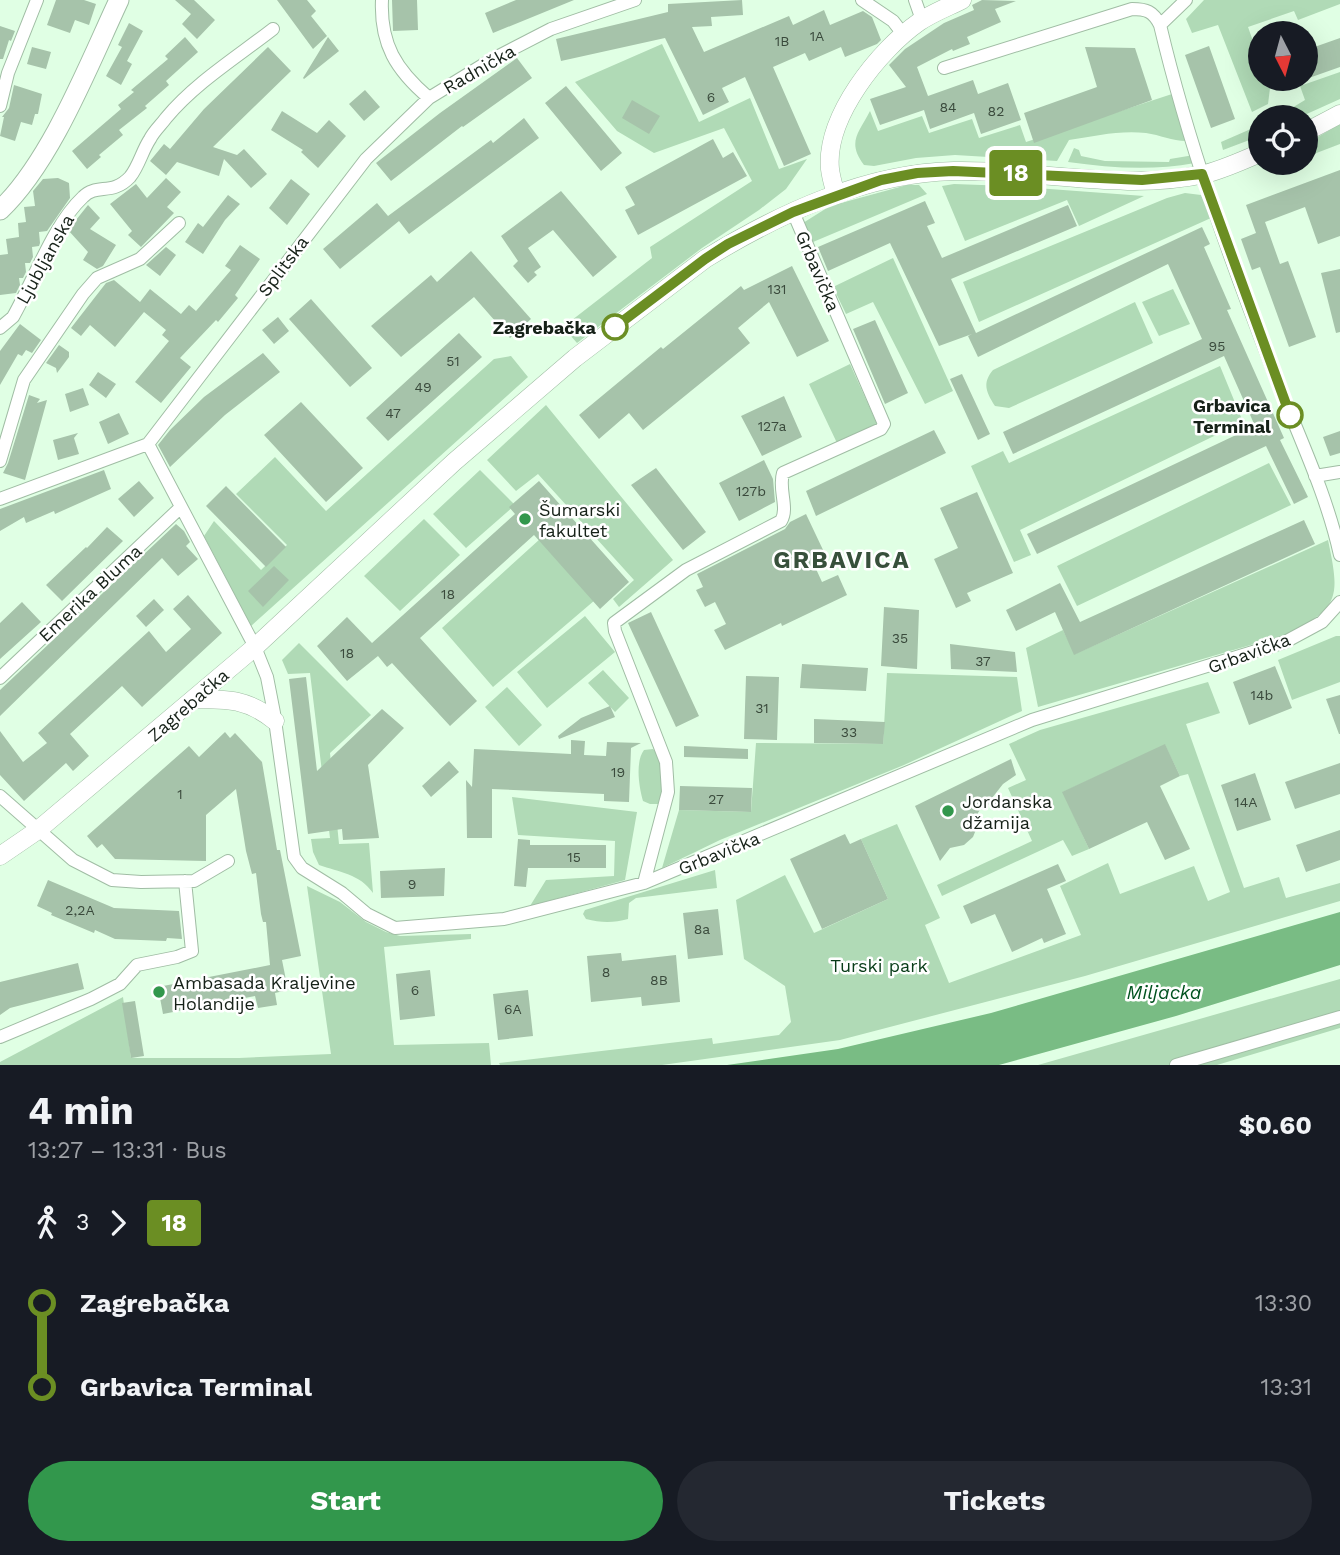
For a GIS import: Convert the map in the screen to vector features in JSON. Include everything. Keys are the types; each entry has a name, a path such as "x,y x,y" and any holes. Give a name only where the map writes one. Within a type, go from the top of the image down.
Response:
{"main road":[{"path":"0,210 25,181 43,153 119,0"},
{"path":"962,0 922,20 903,34 844,109 836,128 830,169 836,195 881,180 917,173 953,171 1142,180 1202,174 1248,157"},
{"path":"1318,126 1340,114"},
{"name":"Zagrebačka","path":"0,856 38,830 255,648 422,490 575,358 705,259 793,212 836,195"},
{"path":"195,699 226,699 250,704 275,721"}],"street":[{"path":"0,106 4,71 37,0"},
{"name":"Radnička","path":"382,0 382,26 395,63 429,98 491,60 551,29 635,0"},
{"path":"862,0 893,21 903,34"},
{"path":"915,0 922,20"},
{"path":"1160,25 1186,0"},
{"path":"944,68 1132,9 1145,9 1155,15 1202,174 1271,366 1315,476 1334,529 1340,555"},
{"name":"Ljubljanska","path":"0,328 13,317 61,222 82,197 89,192 113,189 121,185 135,169 151,137 169,114 204,81 273,29"},
{"name":"Splitska","path":"148,444 366,159 429,98"},
{"name":"Grbavička","path":"644,883 668,792 668,779 666,762 614,624 686,570 781,521 784,516 781,481 783,473 881,429 884,424 793,212"},
{"path":"0,461 24,380 83,294 96,278 140,259 179,223"},
{"path":"0,499 148,444 255,648"},
{"path":"1315,476 1340,472"},
{"name":"Emerika Bluma","path":"0,678 180,508"},
{"name":"Grbavička","path":"255,648 267,677 294,857 302,868 342,893 367,914 395,928 504,919 644,883 1032,720 1285,642 1322,622 1340,602"},
{"path":"0,796 73,860 111,880 194,881 228,861"},
{"path":"0,1037 120,984 137,965 177,957 192,951 185,881"},
{"path":"1176,1065 1340,1017"}],"green space":[{"path":"1204,0 1340,0 1340,4 1298,20 1294,11 1265,21 1248,21 1248,91 1270,91 1266,105 1249,105 1218,25 1192,33 1186,19"},
{"path":"662,44 699,122 750,98 779,169 807,159 786,189 702,248 577,343 563,327 652,258 650,247 752,181 724,128 654,153 617,131 575,82"},
{"path":"1340,72 1340,99 1318,109 1318,105 1297,105 1305,100 1302,91 1318,91 1318,80"},
{"path":"1172,94 1189,141 1146,133 1117,133 1069,140 1057,161 955,155 916,158 874,166 864,165 856,150 858,132 870,111 878,131 922,116 929,133 972,119 979,138 1020,125 1026,142"},
{"path":"1340,124 1340,144 1318,152 1318,137"},
{"path":"1248,130 1248,141 1223,150 1221,142"},
{"path":"1074,148 1079,150 1081,156 1105,161 1169,162 1170,159 1194,155 1195,163 1132,168 1068,162"},
{"path":"954,184 1144,196 1079,226 1067,200 965,241 942,186"},
{"path":"907,185 919,185 927,194 813,242 803,223 830,206"},
{"path":"1185,193 1201,195 1211,218 979,322 963,282"},
{"path":"893,258 953,391 925,404 873,302 846,314 833,287"},
{"path":"1173,289 1190,324 1159,336 1142,302"},
{"path":"1135,302 1153,343 1009,408 995,406 986,388 987,379 993,370"},
{"path":"511,356 528,377 251,626 204,536 214,521 261,570 287,545 236,494 275,457 326,511 494,359"},
{"path":"850,364 877,424 837,443 809,384"},
{"path":"1220,366 1243,422 1020,530 1031,555 1014,562 971,466 1003,451 1009,463"},
{"path":"546,405 673,560 619,607 613,599 634,580 538,474 516,491 487,460"},
{"path":"1269,463 1291,505 1077,606 1057,566"},
{"path":"480,470 515,505 466,548 433,514"},
{"path":"424,519 460,555 400,611 364,576"},
{"path":"540,539 595,600 493,687 442,628"},
{"path":"1328,540 1334,575 1332,598 1318,616 1305,625 1288,634 1038,707 1026,648 1063,630 1075,654"},
{"path":"585,616 615,652 547,708 517,672"},
{"path":"1340,636 1340,682 1292,700 1278,660"},
{"path":"299,643 371,715 330,753 339,844 369,843 373,893 355,878 319,865 313,852 311,839 330,838 310,673 288,674 282,660"},
{"path":"603,670 629,698 615,712 588,683"},
{"path":"887,673 1017,677 1022,711 904,765 720,840 662,868 679,810 751,812 756,743 883,744"},
{"name":"Turski park","path":"1208,682 1220,713 1186,724 1244,888 1279,877 1286,898 1340,883 1340,901 1085,976 840,1040 662,1065 500,1065 499,1063 712,1038 713,1044 779,1035 791,1022 785,986 744,959 736,900 785,875 814,933 888,899 861,839 897,824 940,918 925,925 949,983 1081,935 1060,886 1108,863 1120,894 1194,866 1208,901 1230,892 1188,774 1180,776 1165,745 1063,792 1089,849 1072,856 1063,840 942,896 937,885 1032,841 1008,788 1026,780 1009,744 1040,730"},
{"path":"507,687 542,725 519,746 485,707"},
{"path":"653,749 660,756 663,796 659,804 643,801 639,782 641,755 644,750"},
{"path":"512,797 637,812 625,880 530,906 546,880 614,876 615,841 518,835"},
{"path":"715,870 717,888 636,898 629,903 628,919 597,921 586,919 583,914 585,910"},
{"path":"307,886 340,902 366,922 386,932 400,936 471,934 471,939 384,947 394,1045 489,1043 491,1065 0,1065 0,1062 123,997 131,1058 239,1058 331,1054"},
{"path":"1340,979 1340,1028 1217,1065 1038,1065"}],"water":[{"name":"Miljacka","path":"1340,912 1340,965 1176,1016 999,1065 727,1065 838,1049 991,1013"}],"building":[{"path":"56,0 84,0 96,4 89,25 75,20 70,33 47,25"},
{"path":"175,0 194,0 215,20 197,39 182,24 191,14"},
{"path":"277,0 307,0 316,11 311,16 327,36 313,49"},
{"path":"392,0 417,0 418,30 393,31"},
{"path":"516,0 574,0 493,33 485,13"},
{"path":"742,0 743,15 711,17 712,26 692,27 704,52 789,16 793,25 824,10 830,25 863,11 872,17 881,40 845,57 841,47 809,61 805,53 773,67 811,154 784,166 745,77 722,88 729,102 703,115 665,38 561,61 556,39 668,12 668,4"},
{"path":"982,0 1016,1 995,9 1001,22 967,37 970,44 953,51 952,49 917,67 928,96 973,80 978,94 1008,83 1021,120 981,134 974,113 930,129 924,110 880,125 870,99 906,87 889,65 905,49 944,23 974,10 972,5"},
{"path":"129,23 143,31 127,61 132,64 121,85 106,76 122,47 118,45"},
{"path":"0,26 15,31 3,59 0,59"},
{"path":"185,37 198,52 166,81 169,85 145,106 147,108 119,130 123,135 87,169 72,151 121,109 118,105 134,92 131,90 168,59 165,56"},
{"path":"328,37 339,51 304,79 303,78"},
{"path":"1340,38 1340,67 1318,75 1318,46"},
{"path":"1209,46 1235,119 1211,128 1185,55"},
{"path":"32,47 51,52 46,69 27,64"},
{"path":"268,47 291,71 213,147 237,155 244,149 267,174 251,188 224,159 219,176 177,162 166,175 150,161 164,144 170,149 204,109"},
{"path":"1085,47 1135,48 1152,100 1034,143 1024,113 1097,87"},
{"path":"517,58 532,78 462,126 391,181 376,163"},
{"path":"14,85 42,94 38,114 35,114 32,125 21,122 15,141 0,136 2,117 9,108"},
{"path":"566,86 622,153 601,171 545,103"},
{"path":"365,90 380,107 364,121 349,104"},
{"path":"632,100 660,116 649,134 622,118"},
{"path":"282,111 317,133 329,120 346,136 318,168 301,152 303,150 271,130"},
{"path":"524,118 539,138 409,234 399,221 340,269 323,249 377,203 388,216 491,140 493,143"},
{"path":"713,139 723,158 733,152 747,176 638,235 625,210 635,205 625,187"},
{"path":"1340,170 1340,236 1318,244 1305,207 1265,222 1280,264 1288,261 1316,337 1289,347 1260,267 1252,270 1241,239 1256,233 1246,205"},
{"path":"58,178 69,183 70,198 47,231 39,232 39,246 32,247 33,257 30,263 25,263 26,272 23,278 19,278 20,285 16,293 0,295 0,255 8,254 6,239 19,237 18,223 26,222 24,207 35,206 33,191 43,179"},
{"path":"166,178 181,192 167,207 174,213 141,247 128,235 132,231 110,204 136,184 147,198"},
{"path":"291,179 310,194 287,225 269,208"},
{"path":"561,191 617,257 593,277 553,230 528,248 541,267 534,272 537,275 528,283 513,266 518,261 501,236"},
{"path":"228,195 240,204 225,220 203,254 185,242 198,223 203,227"},
{"path":"925,201 935,223 927,226 942,258 1068,205 1077,226 951,279 976,333 1202,227 1210,244 1204,247 1231,309 1227,310 1284,438 1280,440 1308,497 1294,504 1266,446 1037,554 1027,534 1255,426 1224,356 1013,454 1003,432 1202,339 1168,264 978,357 968,336 972,334 939,346 890,243 828,271 818,247"},
{"path":"88,205 100,218 90,229 116,245 103,266 97,269 83,260 88,252 68,230"},
{"path":"240,245 260,259 235,295 238,298 218,322 216,320 180,358 191,367 161,403 135,382 169,341 162,335 166,330 144,312 115,347 90,325 81,336 71,328 106,283 114,280 140,302 150,289 181,314 189,305 196,311 231,270 225,266"},
{"path":"166,247 176,255 160,276 146,265"},
{"path":"471,251 531,319 510,338 474,297 401,357 371,326 431,275 437,282"},
{"path":"792,266 829,341 797,357 769,302 738,328 750,343 643,430 629,413 599,439 579,415 661,347 663,349 741,286 744,290"},
{"path":"1340,269 1340,332 1336,333 1321,273"},
{"path":"311,299 372,368 350,387 289,319"},
{"path":"278,317 289,331 274,344 262,330"},
{"path":"875,320 908,393 885,404 853,329"},
{"path":"20,324 41,340 32,353 26,350 22,356 18,354 0,385 0,351"},
{"path":"459,333 482,357 388,441 366,418"},
{"path":"59,345 69,352 69,357 57,373 56,368 46,363"},
{"path":"263,353 280,372 225,415 170,467 158,445 170,430 204,397"},
{"path":"98,372 116,384 106,398 89,385"},
{"path":"962,374 990,434 978,440 950,379"},
{"path":"83,388 89,405 70,412 65,394"},
{"path":"29,395 40,399 37,403 47,400 25,480 3,473"},
{"path":"784,396 802,437 762,456 741,416"},
{"path":"301,402 363,468 326,502 264,435"},
{"path":"119,413 129,434 108,444 99,422"},
{"path":"934,430 946,453 816,516 806,491"},
{"path":"1340,431 1340,453 1330,456 1323,437"},
{"path":"78,433 74,438 79,454 58,460 53,440"},
{"path":"764,460 773,479 775,502 739,521 719,483"},
{"path":"656,468 706,532 683,550 631,485"},
{"path":"104,470 111,489 55,514 54,511 26,523 24,517 0,531 0,509"},
{"path":"139,481 154,498 134,517 118,499"},
{"path":"539,481 629,582 600,609 534,535 420,638 477,701 450,726 392,663 387,667 378,656 347,681 317,646 347,617 372,643 515,514 509,507"},
{"path":"226,486 286,547 266,567 206,506"},
{"path":"977,492 1013,573 967,593 971,601 956,608 934,559 958,548 940,508"},
{"path":"806,514 824,552 811,558 822,582 838,575 847,595 725,650 714,630 726,624 715,602 705,607 696,590 703,587 697,574 785,529 790,522"},
{"path":"1304,520 1315,544 1074,655 1055,612 1016,631 1006,610 1060,583 1080,622"},
{"path":"176,524 190,542 186,546 198,559 178,576 162,558 0,716 0,690"},
{"path":"107,527 123,541 62,601 46,585"},
{"path":"274,566 289,580 263,607 248,591"},
{"path":"188,595 222,633 142,707 122,686 70,734 89,756 73,771 66,763 24,801 0,775 0,731 23,762 47,743 38,733 149,631 166,652 191,629 173,609"},
{"path":"154,599 164,610 146,627 136,616"},
{"path":"22,602 41,622 0,659 0,623"},
{"path":"884,607 919,610 917,669 881,666"},
{"path":"651,612 699,716 676,727 628,623"},
{"path":"950,644 1015,652 1017,672 951,669"},
{"path":"802,664 868,668 866,691 800,688"},
{"path":"1275,666 1292,708 1249,725 1233,682"},
{"path":"746,676 779,677 777,740 744,739"},
{"path":"306,677 317,771 382,709 404,728 368,765 379,838 343,840 342,829 308,834 289,679"},
{"path":"1340,695 1340,734 1339,734 1326,699"},
{"path":"610,706 615,717 559,739 558,736 581,718"},
{"path":"814,719 885,722 883,744 814,743"},
{"path":"225,732 230,738 235,733 262,762 277,850 280,850 301,956 282,960 288,990 275,993 277,1005 258,1008 255,996 163,1014 158,987 270,965 266,922 263,922 261,914 256,873 252,874 246,851 236,789 206,815 206,861 115,859 102,844 97,848 87,836 189,746 199,757"},
{"path":"571,740 585,741 584,755 606,756 607,742 641,743 631,748 629,802 604,801 604,794 492,789 492,838 467,838 466,780 472,787 474,749 571,754"},
{"path":"1165,744 1180,776 1160,786 1190,849 1165,860 1147,822 1089,849 1062,792"},
{"path":"684,746 748,749 748,759 684,757"},
{"name":"Jordanska džamija","path":"1011,759 1016,775 1003,784 992,798 998,804 983,805 976,816 977,827 973,837 964,845 950,848 940,861 915,806"},
{"path":"449,761 459,772 431,797 422,786"},
{"path":"1340,763 1340,794 1295,809 1285,782"},
{"path":"1255,773 1271,820 1237,831 1221,785"},
{"path":"680,786 752,788 751,812 679,810"},
{"path":"1340,830 1340,860 1306,872 1296,845"},
{"path":"845,834 850,844 861,839 888,899 822,929 790,859"},
{"path":"518,839 530,840 530,845 606,845 606,868 528,868 526,887 514,886"},
{"path":"1058,864 1066,881 1047,889 1066,934 1044,943 1042,938 1012,952 995,914 971,924 963,906"},
{"path":"445,868 444,896 381,898 380,871"},
{"path":"48,880 114,908 179,911 182,939 115,939 51,915 52,913 37,906"},
{"path":"718,909 723,955 688,959 683,913"},
{"path":"621,953 622,961 676,955 680,1002 642,1006 641,997 591,1002 587,956"},
{"path":"78,963 84,989 10,1008 0,1015 0,982"},
{"path":"430,970 435,1016 400,1020 396,974"},
{"path":"528,990 533,1036 498,1040 493,994"},
{"path":"135,1001 144,1056 131,1058 122,1003"}],"bus line":[{"name":"18","path":"615,327 728,244 793,212 881,180 917,173 953,171 1142,180 1202,174 1290,415"}],"place":[{"name":"Zagrebačka","path":"615,327"},
{"name":"Grbavica Terminal","path":"1290,415"},
{"name":"Šumarski fakultet","path":"525,519"},
{"name":"Jordanska džamija","path":"948,811"},
{"name":"Ambasada Kraljevine Holandije","path":"159,992"}],"district":[{"name":"GRBAVICA","path":"842,560"}]}
